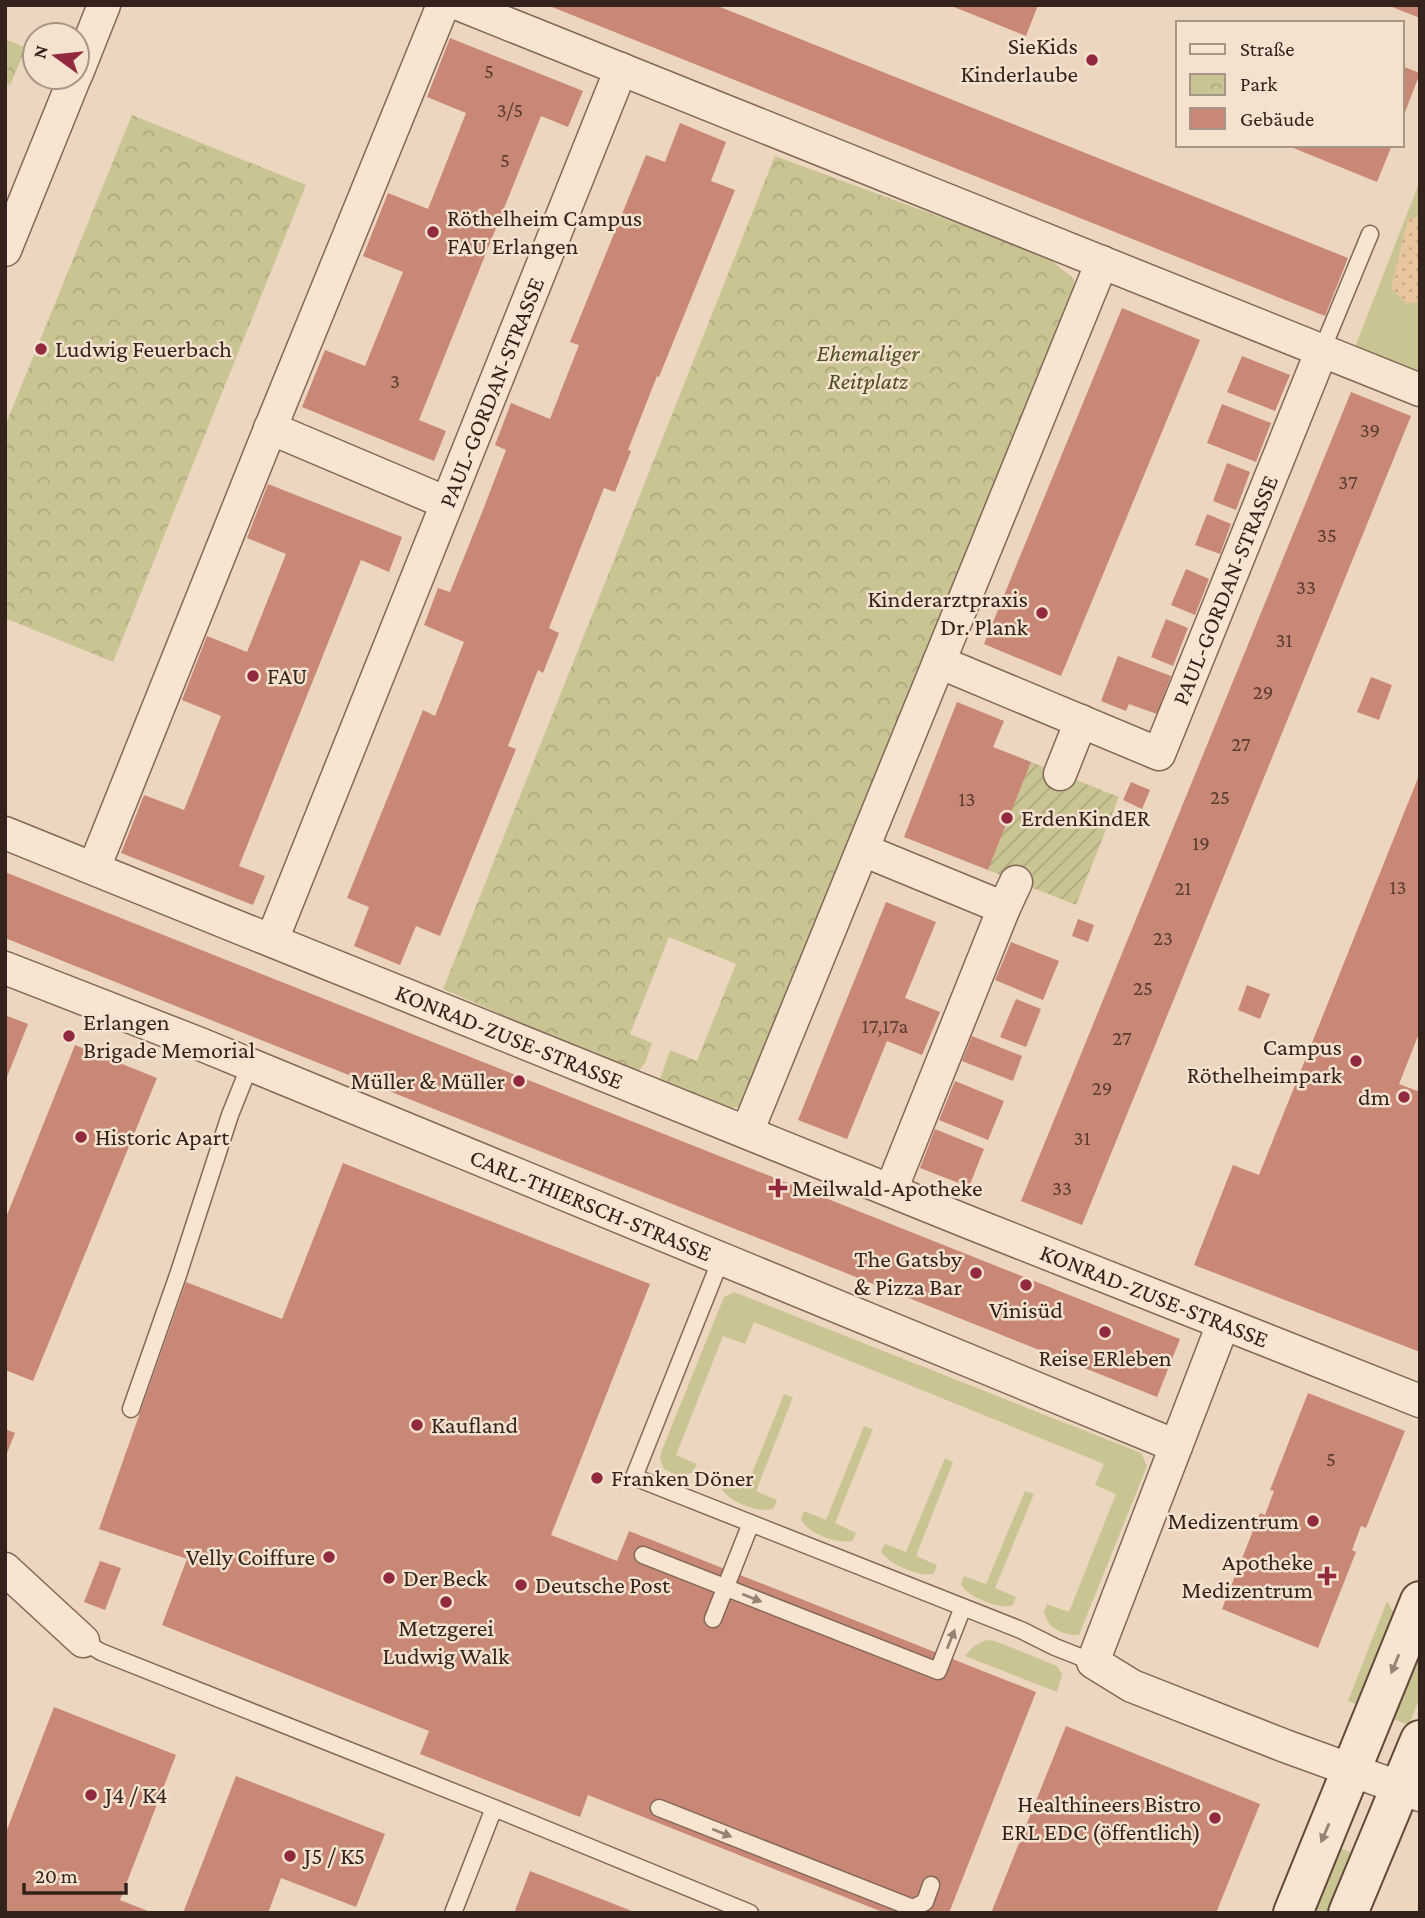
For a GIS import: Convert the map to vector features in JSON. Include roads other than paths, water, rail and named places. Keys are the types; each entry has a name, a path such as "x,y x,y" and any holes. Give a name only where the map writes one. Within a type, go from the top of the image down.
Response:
{"street":[{"path":"91,38 104,5"},
{"path":"94,868 443,5"},
{"path":"461,5 1420,390"},
{"name":"PAUL-GORDAN-STRASSE","path":"270,428 447,502 621,69"},
{"path":"5,250 70,91"},
{"path":"747,1132 1102,262"},
{"name":"PAUL-GORDAN-STRASSE","path":"939,663 1159,754 1322,350"},
{"path":"272,940 447,502"},
{"path":"1060,774 1082,721"},
{"name":"KONRAD-ZUSE-STRASSE","path":"5,833 1420,1401"},
{"path":"863,850 1010,895 891,1190"},
{"name":"CARL-THIERSCH-STRASSE","path":"5,968 250,1065 1176,1446"},
{"path":"1223,1324 1093,1662 1132,1686 1410,1791"},
{"path":"5,1569 83,1641"},
{"path":"1293,1913 1420,1601"},
{"path":"1348,1913 1410,1791 1420,1740"}],"lane":[{"path":"1322,350 1370,234"},
{"path":"131,1409 230,1115 250,1065"},
{"path":"721,1259 634,1477 963,1607 1093,1662"},
{"path":"713,1619 751,1523"},
{"path":"643,1555 938,1671 963,1607"},
{"path":"83,1641 101,1652 750,1913"},
{"path":"453,1913 494,1808"},
{"path":"659,1808 913,1908 925,1902 931,1885"}],"place":[{"name":"SieKids Kinderlaube","path":"1092,60"},
{"name":"Röthelheim Campus FAU Erlangen","path":"433,232"},
{"name":"Ludwig Feuerbach","path":"41,349"},
{"name":"Kinderarztpraxis Dr. Plank","path":"1042,613"},
{"name":"FAU","path":"253,676"},
{"name":"ErdenKindER","path":"1007,818"},
{"name":"Erlangen Brigade Memorial","path":"69,1036"},
{"name":"Campus Röthelheimpark","path":"1356,1061"},
{"name":"Müller & Müller","path":"519,1081"},
{"name":"dm","path":"1404,1097"},
{"name":"Historic Apart","path":"81,1137"},
{"name":"Meilwald-Apotheke","path":"778,1188"},
{"name":"The Gatsby & Pizza Bar","path":"976,1273"},
{"name":"Vinisüd","path":"1026,1285"},
{"name":"Reise ERleben","path":"1105,1332"},
{"name":"Kaufland","path":"417,1425"},
{"name":"Franken Döner","path":"597,1478"},
{"name":"Medizentrum","path":"1313,1521"},
{"name":"Velly Coiffure","path":"329,1557"},
{"name":"Apotheke Medizentrum","path":"1327,1576"},
{"name":"Der Beck","path":"389,1578"},
{"name":"Deutsche Post","path":"521,1585"},
{"name":"Metzgerei Ludwig Walk","path":"446,1602"},
{"name":"J4 / K4","path":"91,1795"},
{"name":"Healthineers Bistro ERL EDC (öffentlich)","path":"1215,1818"},
{"name":"J5 / K5","path":"290,1856"}],"park label":[{"name":"Ehemaliger Reitplatz","path":"868,367"}]}
